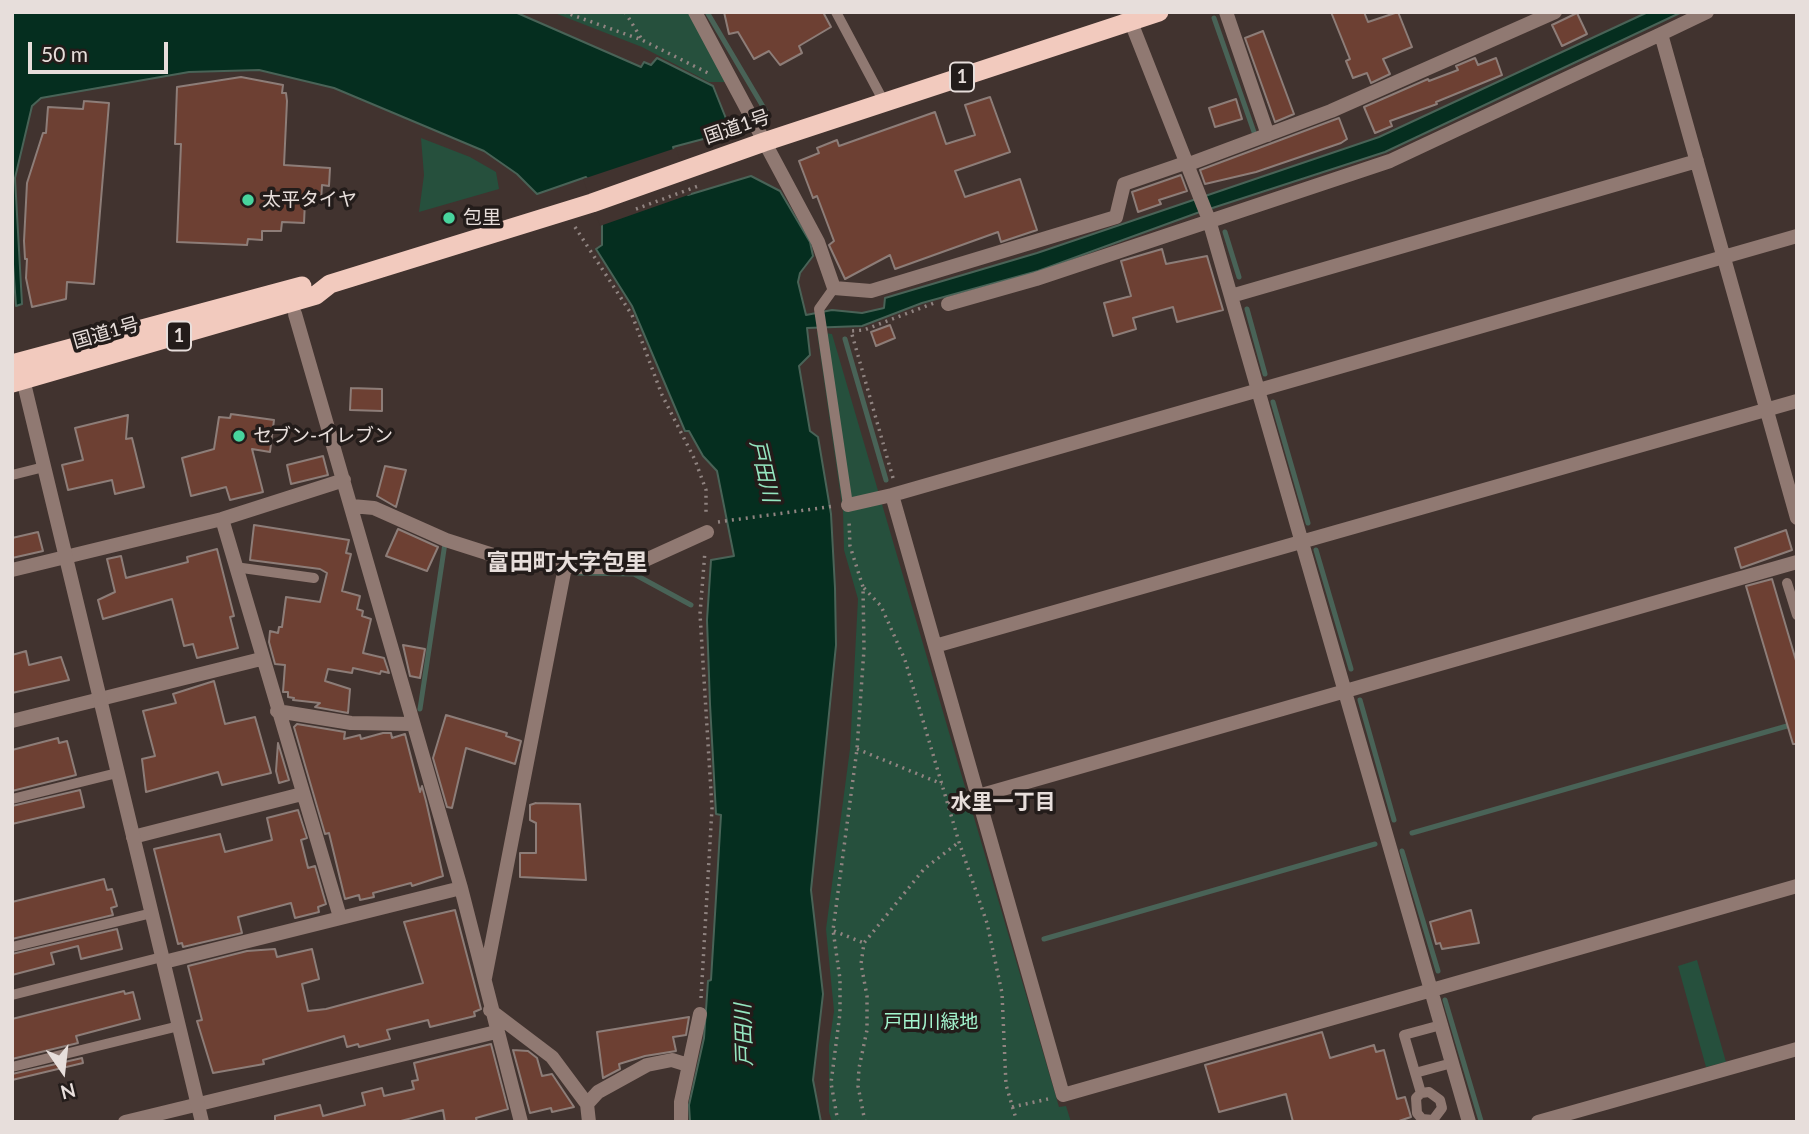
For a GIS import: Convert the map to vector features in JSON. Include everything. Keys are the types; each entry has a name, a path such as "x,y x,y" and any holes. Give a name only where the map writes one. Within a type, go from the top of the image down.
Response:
{"highway":[{"name":"国道1号","path":"16,369 151,326 313,283 330,284 592,203 1129,17 1159,12"},
{"name":"国道1号","path":"16,369 316,295 330,284"}],"street":[{"path":"695,12 818,242 834,288 871,291 1116,217 1124,184 1268,135 1555,12"},
{"path":"1226,12 1268,135"},
{"path":"948,304 1036,279 1208,217 1390,160 1707,12"},
{"path":"1129,17 1189,163 1208,217 1469,1122"},
{"path":"1661,34 1797,518"},
{"path":"1231,296 1697,161"},
{"path":"846,505 895,494 1797,236"},
{"path":"295,314 461,888 490,1010 521,1122"},
{"path":"16,369 44,467 202,1122"},
{"path":"935,646 1797,401"},
{"path":"12,570 222,519 344,480"},
{"path":"895,494 935,646 1063,1095 1797,886"},
{"path":"352,506 374,508 446,540 493,555 565,567 630,567 713,527"},
{"path":"222,519 261,659 340,917"},
{"path":"978,796 1797,562"},
{"path":"484,985 565,567"},
{"path":"12,721 261,659"},
{"path":"277,711 351,723 414,724"},
{"path":"133,836 302,794"},
{"path":"163,960 461,888"},
{"path":"490,1010 543,1048 587,1104 589,1122"},
{"path":"681,1122 688,1065 700,1014"},
{"path":"125,1122 197,1102 496,1032"},
{"path":"1538,1122 1797,1049"},
{"path":"587,1104 598,1092 647,1065 672,1060 688,1065"}],"lane":[{"path":"836,12 884,102"},
{"path":"834,288 819,309 846,505"},
{"path":"12,475 44,467"},
{"path":"235,567 314,578"},
{"path":"1787,583 1797,615"},
{"path":"12,799 117,773"},
{"path":"12,947 152,913"},
{"path":"12,995 163,960"},
{"path":"1421,1093 1404,1035 1441,1025"},
{"path":"12,1067 179,1026"},
{"path":"1415,1073 1452,1063"}],"path":[{"path":"564,12 642,40 708,74 727,75"},
{"path":"625,12 642,40"},
{"path":"625,213 695,189"},
{"path":"574,225 632,315 662,395 695,460 706,490 713,527 700,614 712,808 700,1014"},
{"path":"895,494 851,331 864,330 938,302 948,304"},
{"path":"713,527 846,505 850,546 863,587 864,649 857,749 833,930 840,979 840,1013 831,1083 838,1122"},
{"path":"863,587 881,606 894,630 996,956 1003,1006 1006,1084 1017,1122"},
{"path":"857,749 942,784"},
{"path":"865,1122 858,1086 867,1030 867,996 861,964 864,943 924,869 959,842"},
{"path":"833,930 864,943"},
{"path":"1012,1107 1063,1095"}],"green space":[{"path":"552,12 689,12 726,82 709,82 642,47"},
{"path":"421,138 470,157 496,172 499,189 419,212 424,175"},
{"name":"戸田川緑地","path":"817,332 832,334 1059,1107 1066,1106 1071,1122 832,1122 829,1112 829,1045 834,1011 826,929 850,749 858,599 844,550 843,511"},
{"path":"1697,960 1726,1062 1706,1067 1678,966"}],"water":[{"name":"戸田川","path":"12,12 515,12 641,67 644,62 651,65 657,58 713,86 727,121 726,133 673,147 688,195 751,176 780,191 810,242 813,256 800,273 798,282 806,315 832,310 862,313 884,308 885,298 1037,253 1379,137 1648,12 1682,12 1385,152 1197,213 1038,271 922,303 862,326 807,328 810,355 799,366 810,431 818,437 831,514 835,588 836,645 811,890 823,994 813,1080 821,1122 690,1122 689,1105 704,1038 708,981 711,980 721,815 716,814 710,704 707,620 711,560 734,556 717,471 703,456 689,431 685,431 632,306 596,249 602,245 602,222 591,184 586,177 537,194 517,174 484,151 334,88 259,70 189,72 41,98 32,106 15,178 22,304 16,306 12,250"}],"pier":[{"path":"676,148 691,194 600,226 583,179"}],"building":[{"path":"724,12 823,12 831,27 799,46 802,53 780,65 769,51 754,59 738,32 729,34"},
{"path":"1331,12 1364,12 1368,22 1398,12 1412,47 1383,59 1390,74 1371,83 1367,73 1353,78 1346,61 1350,59"},
{"path":"1577,13 1587,34 1562,46 1552,25"},
{"path":"1263,31 1294,114 1275,122 1245,38"},
{"path":"1475,58 1478,65 1496,58 1502,75 1436,102 1437,104 1390,121 1392,126 1375,133 1364,107 1428,79 1429,81 1458,70 1456,66"},
{"path":"241,77 283,85 282,93 286,93 287,101 284,165 330,168 329,186 322,185 321,202 305,201 304,223 282,222 281,231 262,231 262,240 248,239 247,245 177,242 181,144 175,144 177,87"},
{"path":"990,97 1010,152 955,171 965,197 1020,179 1037,230 1001,242 998,232 895,269 890,255 845,279 829,245 834,241 817,196 813,198 799,161 819,153 817,148 837,140 839,146 935,112 946,144 975,135 965,105"},
{"path":"1236,99 1242,119 1215,127 1209,108"},
{"path":"84,101 109,103 94,284 67,282 66,299 32,307 26,278 24,241 27,183 43,133 46,133 48,107 83,109"},
{"path":"1339,118 1347,139 1341,143 1256,172 1205,184 1200,170"},
{"path":"1181,175 1187,191 1159,200 1161,204 1138,212 1132,192"},
{"path":"1162,249 1166,264 1207,256 1223,310 1177,322 1173,307 1133,318 1136,329 1113,336 1104,303 1131,296 1121,261"},
{"path":"890,325 895,338 876,346 871,332"},
{"path":"351,388 382,389 382,411 350,410"},
{"path":"231,414 274,420 270,452 252,449 263,492 230,500 226,487 191,496 182,458 214,449 219,417 230,418"},
{"path":"128,415 126,439 132,438 144,487 115,494 112,480 68,490 62,465 83,460 75,428"},
{"path":"323,456 328,475 291,484 287,465"},
{"path":"385,466 406,470 396,507 377,496"},
{"path":"254,525 349,540 346,553 351,554 342,591 360,596 357,609 363,611 362,616 371,619 363,653 384,658 389,673 381,671 380,674 353,668 352,673 328,669 325,681 350,689 348,713 315,707 320,703 293,700 294,698 288,697 288,692 283,692 285,665 275,664 269,642 270,631 278,633 279,627 282,627 286,597 320,602 327,573 320,569 250,560"},
{"path":"398,529 438,547 427,571 386,556"},
{"path":"1786,530 1792,550 1741,568 1735,548"},
{"path":"38,532 43,551 12,558 12,538"},
{"path":"217,549 234,616 230,617 238,648 197,658 193,644 184,646 172,599 103,619 98,600 115,592 107,559 121,556 126,578 188,562 187,557"},
{"path":"1772,579 1797,664 1797,744 1793,744 1746,586"},
{"path":"403,645 425,649 420,678 410,676"},
{"path":"26,651 29,665 61,657 69,680 12,693 12,655"},
{"path":"214,681 225,724 255,717 271,773 222,785 218,772 146,792 142,759 155,756 143,711 176,703 173,694"},
{"path":"446,715 507,733 506,736 521,741 515,764 466,748 452,808 447,807 433,758"},
{"path":"297,724 345,732 344,739 360,735 361,739 383,733 391,733 392,738 405,734 420,792 422,786 443,876 412,886 411,883 373,893 374,897 360,900 359,895 345,899 329,833 325,834 294,727"},
{"path":"58,738 59,743 67,741 76,775 12,791 12,750"},
{"path":"278,743 289,780 279,783 276,771"},
{"path":"80,790 84,807 12,824 12,806"},
{"path":"580,804 586,880 520,877 520,853 536,853 536,823 530,820 530,805"},
{"path":"298,810 307,838 301,840 308,868 315,866 326,904 318,907 319,912 295,918 291,903 238,917 242,933 183,947 182,943 178,944 154,849 220,834 225,852 272,840 267,818"},
{"path":"104,879 107,890 112,889 117,906 111,908 113,915 12,939 12,902"},
{"path":"455,910 481,1009 474,1012 475,1016 430,1027 428,1020 387,1030 390,1039 359,1047 358,1044 347,1047 344,1036 263,1060 264,1064 213,1073 197,1021 202,1020 188,966 247,951 275,949 277,957 312,949 319,979 302,984 308,1011 326,1009 423,983 404,922"},
{"path":"1471,910 1479,943 1442,949 1440,943 1436,944 1430,922"},
{"path":"117,929 122,949 81,959 78,946 51,953 54,964 12,975 12,954"},
{"path":"124,991 125,994 133,992 140,1019 76,1036 78,1043 12,1059 12,1019"},
{"path":"689,1017 686,1035 673,1037 676,1051 619,1064 620,1069 603,1078 597,1032"},
{"path":"1322,1032 1330,1058 1374,1045 1376,1052 1384,1050 1397,1099 1405,1097 1411,1117 1396,1122 1293,1122 1286,1094 1219,1112 1205,1065"},
{"path":"491,1044 508,1109 476,1118 477,1122 445,1122 443,1110 397,1122 275,1122 275,1116 320,1105 323,1116 365,1105 362,1093 382,1088 384,1096 414,1089 412,1081 418,1080 414,1063"},
{"path":"513,1050 528,1051 537,1058 542,1076 552,1074 574,1107 552,1112 551,1108 530,1113"},
{"path":"82,1058 83,1063 12,1080 12,1074"}],"waterway":[{"path":"707,12 768,115"},
{"path":"1214,18 1254,132"},
{"path":"1225,232 1239,277"},
{"path":"1247,309 1265,374"},
{"path":"845,339 886,480"},
{"path":"1273,402 1308,523"},
{"path":"420,709 445,543"},
{"path":"1316,550 1351,669"},
{"path":"576,573 634,574 691,605"},
{"path":"1360,700 1394,820"},
{"path":"1412,833 1794,724"},
{"path":"1044,939 1375,844"},
{"path":"1402,851 1438,971"},
{"path":"1445,1000 1481,1121"}],"place":[{"name":"太平タイヤ","path":"248,200"},
{"name":"包里","path":"449,218"},
{"name":"セブン-イレブン","path":"239,436"}],"district":[{"name":"富田町大字包里","path":"567,563"},
{"name":"水里一丁目","path":"1003,802"}]}
